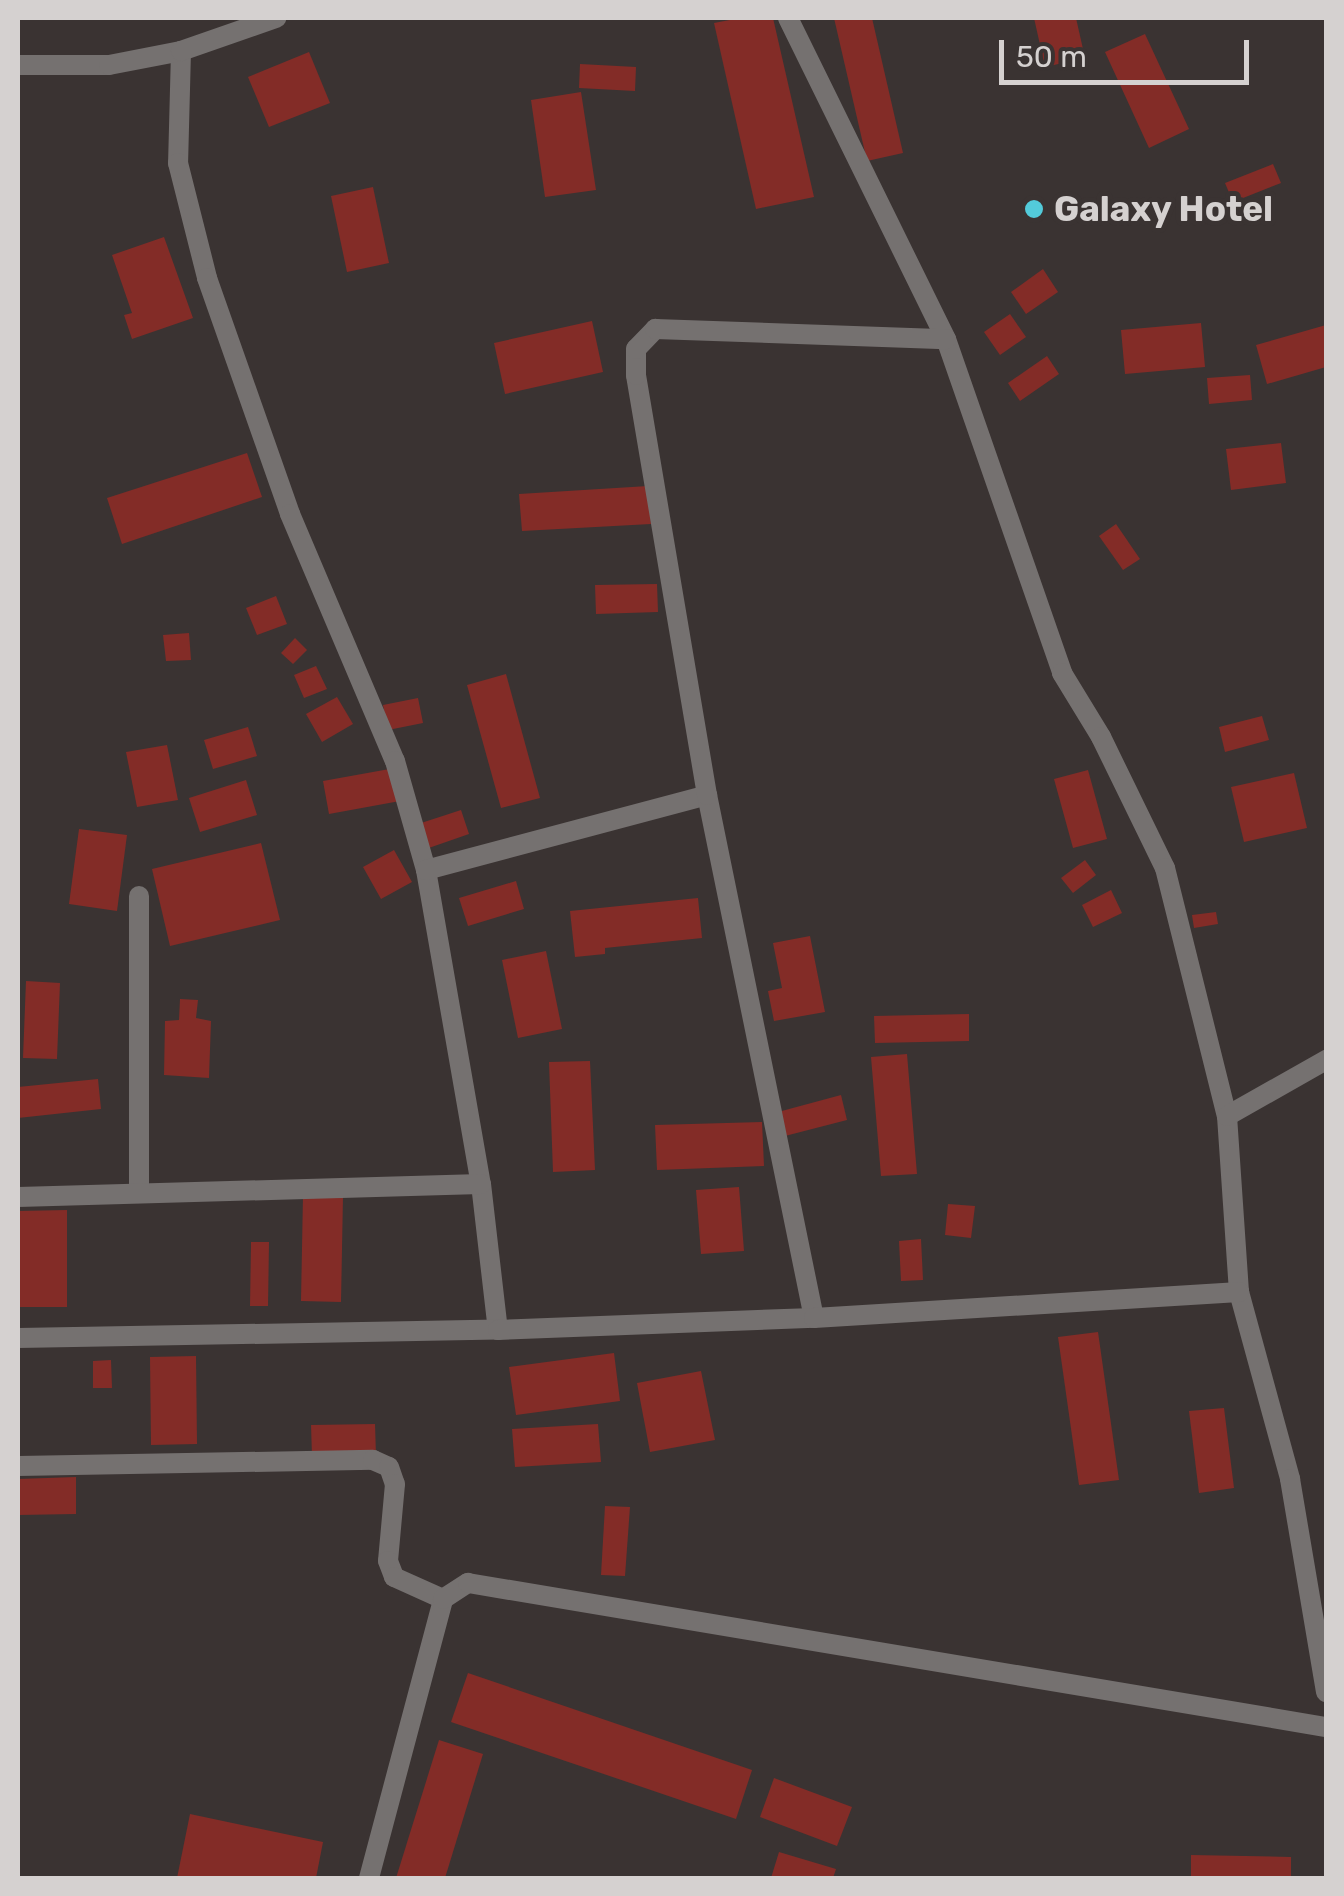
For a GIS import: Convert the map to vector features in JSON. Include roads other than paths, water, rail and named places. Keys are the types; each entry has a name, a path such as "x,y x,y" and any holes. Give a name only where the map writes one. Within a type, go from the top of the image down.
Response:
{"street":[{"path":"18,65 109,64 181,51 276,18"},
{"path":"788,18 946,338 1062,673 1101,738 1165,868 1227,1116 1240,1292 1290,1479 1326,1692"},
{"path":"181,51 178,163 207,278 290,514 395,761 426,870 481,1184 498,1330"},
{"path":"814,1318 707,795 639,394 636,349 655,329 946,338"},
{"path":"426,870 707,795"},
{"path":"139,896 140,1194"},
{"path":"1227,1116 1326,1060"},
{"path":"18,1197 481,1184"},
{"path":"18,1338 498,1330 814,1318 1240,1292"},
{"path":"18,1466 374,1460 389,1468 395,1484 388,1561 394,1577 443,1599"},
{"path":"369,1878 443,1599 468,1584 1326,1727"}],"place":[{"name":"Galaxy Hotel","path":"1034,209"}]}
